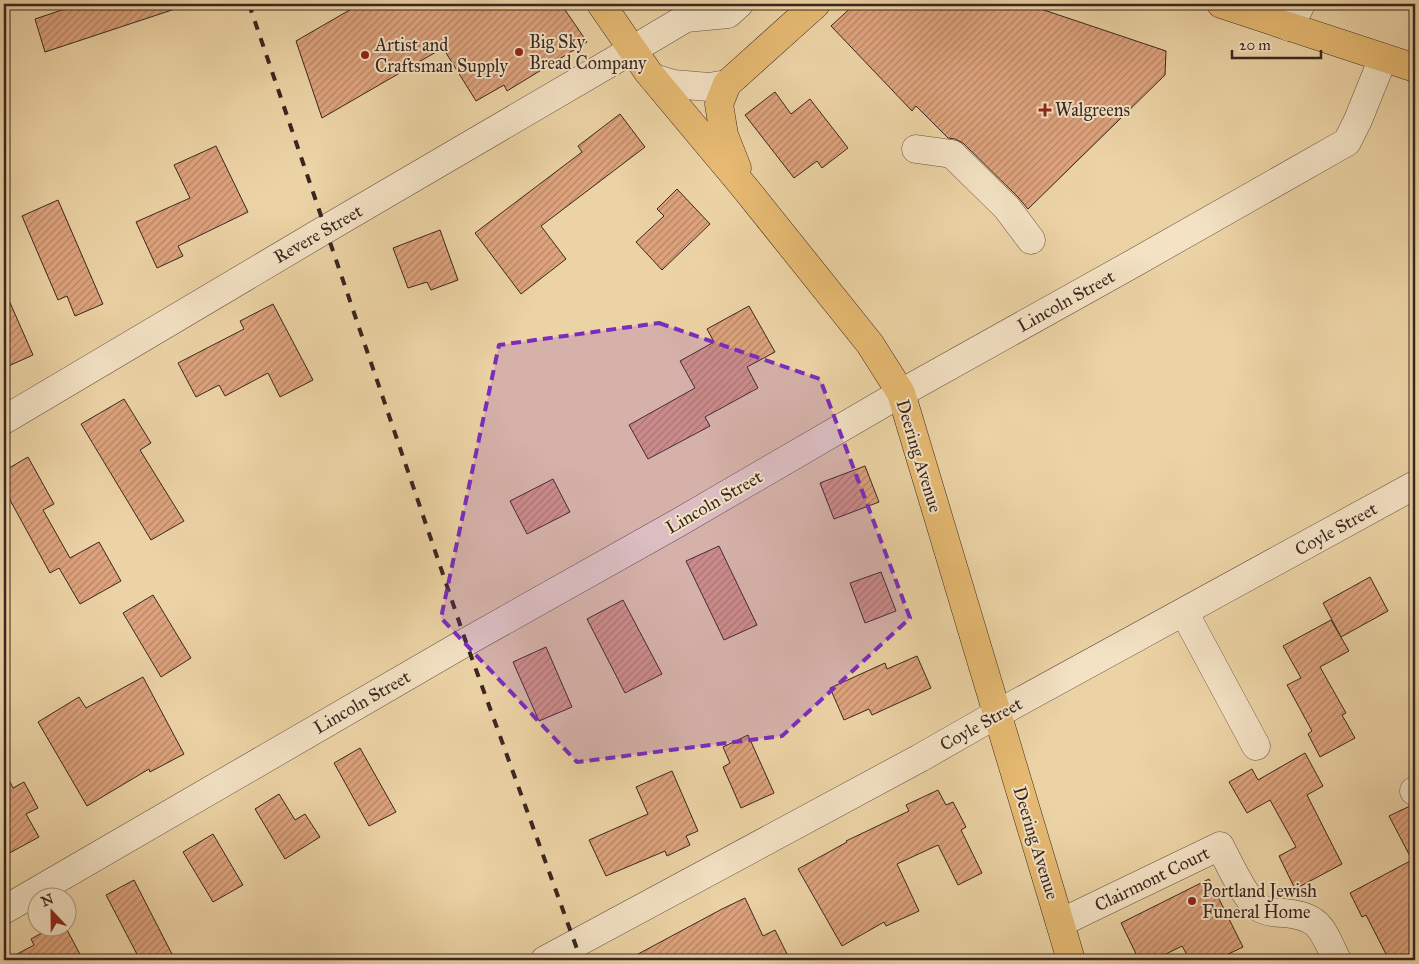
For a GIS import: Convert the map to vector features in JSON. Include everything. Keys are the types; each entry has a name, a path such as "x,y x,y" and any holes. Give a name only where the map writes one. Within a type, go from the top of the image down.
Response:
{"main road":[{"name":"Deering Avenue","path":"601,4 653,78 745,188 828,294 870,344 901,393 1072,960"},
{"path":"745,188 724,135 719,104 727,84 816,4"},
{"path":"1221,4 1295,15 1383,58 1415,68"}],"street":[{"name":"Revere Street","path":"4,420 686,18 728,14 739,4"},
{"name":"Lincoln Street","path":"4,910 901,393 1347,142 1383,58"},
{"path":"653,78 673,84 709,88 727,84"},
{"path":"916,149 952,154 1007,208 1031,240"},
{"name":"Coyle Street","path":"545,960 920,758 1415,485"},
{"path":"1184,612 1256,746"},
{"name":"Clairmont Court","path":"1060,923 1220,846 1250,901 1259,908 1272,912 1307,917 1314,921 1321,929 1337,960"}],"highlighted area":[{"path":"659,323 820,379 910,618 782,736 577,762 441,618 499,345"}],"building":[{"path":"66,4 177,4 178,8 45,52 35,19 68,8"},
{"name":"Artist and Craftsman Supply","path":"360,4 561,4 587,42 507,91 504,85 476,101 443,48 322,118 296,41"},
{"name":"Walgreens","path":"855,4 1026,4 1166,51 1165,75 1028,209 963,143 948,138 916,106 912,111 831,26"},
{"path":"775,92 791,114 810,99 848,148 822,168 817,161 794,178 745,115"},
{"path":"620,114 645,147 541,226 566,259 521,294 475,233 582,152 578,146"},
{"path":"216,146 248,212 178,246 183,256 157,268 136,222 190,198 174,165"},
{"path":"677,189 710,224 662,270 636,242 664,216 657,209"},
{"path":"58,200 103,304 75,316 67,296 58,300 22,216"},
{"path":"440,230 458,280 431,290 427,282 408,288 393,248"},
{"path":"4,289 33,355 4,368"},
{"path":"273,304 313,380 280,397 268,373 225,396 219,385 196,397 178,363 244,329 240,321"},
{"path":"749,306 775,352 747,367 758,388 705,417 710,426 648,459 629,425 695,388 680,361 714,342 707,329"},
{"path":"124,399 151,443 140,450 184,521 151,540 81,424"},
{"path":"28,457 54,504 43,510 70,558 99,542 121,581 80,604 59,568 50,573 4,489 4,471"},
{"path":"865,466 879,502 834,519 820,483"},
{"path":"553,479 570,512 527,534 510,501"},
{"path":"719,546 757,625 724,640 686,561"},
{"path":"881,572 896,611 865,623 850,583"},
{"path":"1370,577 1388,611 1341,637 1323,603"},
{"path":"153,595 191,658 161,677 123,613"},
{"path":"623,600 662,674 625,693 587,619"},
{"path":"1331,620 1349,651 1320,667 1346,713 1342,715 1355,738 1320,757 1308,734 1312,731 1287,685 1301,678 1283,646"},
{"path":"546,647 572,707 539,721 513,662"},
{"path":"917,656 931,688 872,715 869,709 844,720 830,688 885,663 887,669"},
{"path":"143,677 184,754 150,772 149,769 87,806 38,722 79,697 86,708"},
{"path":"748,735 774,793 741,808 723,767 730,763 723,747"},
{"path":"360,748 396,812 369,826 334,763"},
{"path":"1305,753 1323,786 1307,795 1342,864 1295,889 1279,856 1296,847 1270,800 1247,813 1229,782 1252,769 1258,780"},
{"path":"4,770 13,788 24,782 38,808 26,814 39,837 4,856"},
{"path":"672,771 698,831 686,836 690,845 667,856 665,851 606,876 589,840 648,814 636,787"},
{"path":"938,790 946,805 953,802 966,827 961,830 982,873 958,885 938,845 897,864 919,911 886,926 884,922 842,946 798,869 846,841 909,811 906,805"},
{"path":"279,794 295,820 305,814 320,837 285,859 255,809"},
{"path":"1410,806 1415,807 1415,960 1389,960 1366,915 1362,917 1350,893 1412,860 1389,816"},
{"path":"213,834 243,885 213,902 183,852"},
{"name":"Portland Jewish Funeral Home","path":"1209,879 1243,947 1216,960 1190,960 1182,946 1154,960 1139,960 1121,923"},
{"path":"134,880 175,960 140,960 106,895"},
{"path":"745,898 763,936 775,930 790,960 627,960 722,909"},
{"path":"36,936 70,936 83,960 6,960 34,945 31,939"}],"railway":[{"path":"249,4 466,642 581,960"}],"place":[{"name":"Big Sky Bread Company","path":"519,52"},
{"name":"Artist and Craftsman Supply","path":"365,55"},
{"name":"Walgreens","path":"1045,110"},
{"name":"Portland Jewish Funeral Home","path":"1192,901"}]}
